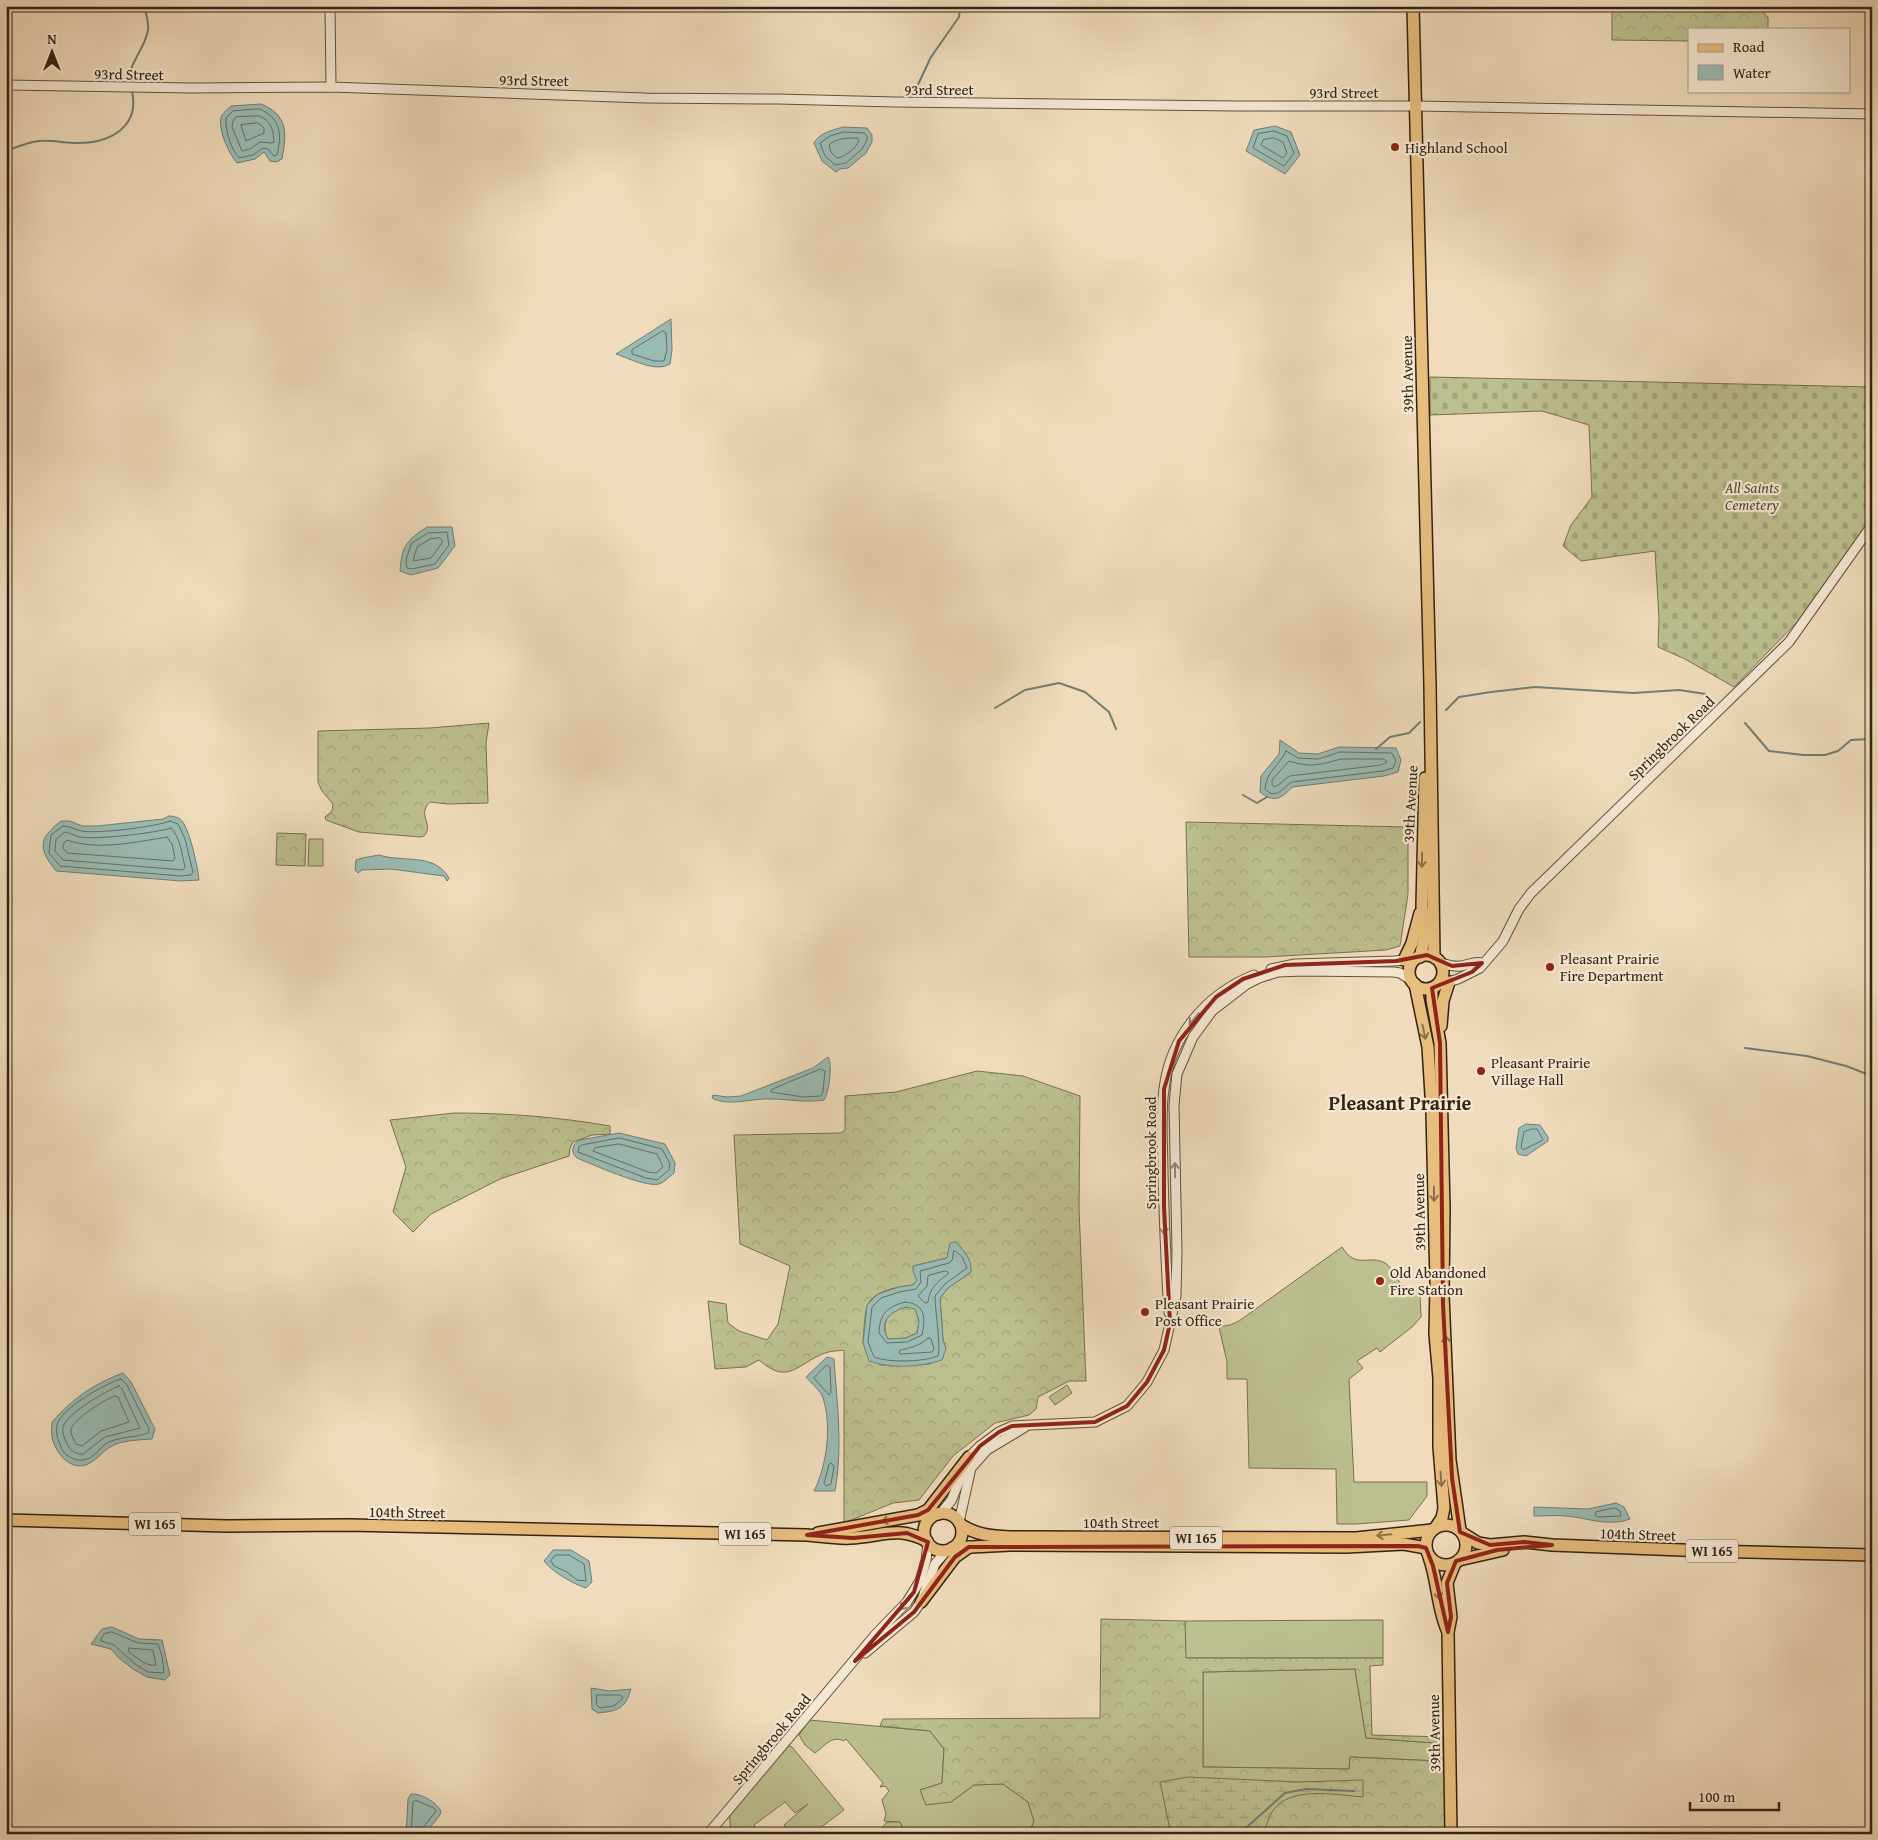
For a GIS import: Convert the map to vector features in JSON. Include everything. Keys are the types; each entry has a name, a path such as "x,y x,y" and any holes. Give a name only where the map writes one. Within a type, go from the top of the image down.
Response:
{"main road":[{"name":"39th Avenue","path":"1413,6 1437,960"},
{"name":"39th Avenue","path":"1413,958 1425,936 1422,906 1423,794 1427,753 1431,742"},
{"path":"1413,958 1427,955 1437,960 1443,968 1442,978 1434,987 1425,989 1413,982 1410,968 1413,958 1412,943 1422,906"},
{"name":"39th Avenue","path":"1413,982 1428,1047 1432,1111 1436,1284 1434,1334 1444,1447 1452,1478 1461,1532"},
{"path":"1440,1043 1442,1002 1449,982"},
{"name":"39th Avenue","path":"1434,987 1432,1000 1440,1043 1444,1209 1442,1295 1444,1508 1442,1518 1434,1529"},
{"path":"918,1515 928,1510 969,1457"},
{"path":"927,1542 924,1527 927,1521 940,1513"},
{"name":"WI 165","path":"940,1513 952,1515 960,1524"},
{"name":"104th Street","path":"807,1535 918,1515 940,1513"},
{"name":"104th Street","path":"6,1520 227,1526 348,1525 807,1535 837,1538 907,1532 927,1542"},
{"path":"950,1549 960,1538 960,1524"},
{"name":"104th Street","path":"960,1524 971,1531 988,1536 1019,1537 1356,1538 1434,1529"},
{"name":"WI 165","path":"1434,1529 1448,1525 1461,1532"},
{"path":"1427,1550 1428,1535 1434,1529"},
{"path":"1457,1561 1463,1556 1466,1544 1461,1532"},
{"name":"104th Street","path":"1461,1532 1478,1543 1490,1545 1524,1542 1552,1545 1872,1555"},
{"name":"WI 165","path":"927,1542 937,1550 950,1549"},
{"name":"104th Street","path":"950,1549 1010,1545 1346,1547 1404,1544 1427,1550"},
{"name":"104th Street","path":"1457,1561 1497,1550 1552,1545"},
{"path":"921,1602 954,1557 969,1547"},
{"name":"39th Avenue","path":"1427,1550 1443,1623 1448,1632"},
{"name":"WI 165","path":"1427,1550 1436,1562 1449,1565 1457,1561"},
{"name":"39th Avenue","path":"1451,1834 1448,1632 1451,1616 1447,1583 1457,1561"}],"street":[{"path":"330,6 331,87"},
{"name":"93rd Street","path":"6,85 190,88 331,87 645,98 895,102 1416,106 1872,114"},
{"name":"Springbrook Road","path":"1434,987 1480,968 1482,963 1503,941 1519,910 1531,893 1789,642 1872,525"},
{"name":"Springbrook Road","path":"1170,1324 1164,1232 1162,1105 1169,1066 1184,1032 1195,1017 1223,991 1243,979 1268,969 1295,964 1413,958"},
{"path":"1437,960 1452,966 1462,966 1476,961 1482,963"},
{"name":"Springbrook Road","path":"940,1513 951,1501 969,1457 999,1432 1012,1426 1029,1424 1095,1422 1127,1406 1148,1382 1164,1350 1176,1296 1175,1088 1181,1062 1199,1027 1221,1003 1247,984 1278,972 1400,972 1413,982"},
{"path":"960,1524 971,1468 987,1450 1029,1424"},
{"name":"Springbrook Road","path":"708,1834 876,1634 907,1602 914,1592 926,1560 927,1542"},
{"name":"Springbrook Road","path":"855,1661 914,1612 921,1602 935,1564 950,1549"}],"highlighted area":[{"path":"1427,955 1452,966 1482,963 1472,972 1432,988 1440,1043 1443,1304 1452,1478 1460,1532 1490,1545 1524,1542 1552,1545 1497,1550 1456,1561 1447,1583 1451,1617 1448,1632 1433,1566 1426,1548 1418,1546 969,1547 955,1557 914,1612 855,1661 914,1592 928,1542 907,1533 853,1538 807,1535 918,1515 928,1510 980,1446 999,1432 1012,1426 1095,1422 1127,1406 1147,1382 1164,1350 1170,1323 1164,1207 1164,1089 1179,1041 1216,997 1243,979 1285,965 1396,961"}],"green space":[{"path":"1612,6 1756,6 1768,17 1768,28 1688,28 1688,41 1612,40"},
{"name":"All Saints Cemetery","path":"1430,377 1872,387 1872,518 1800,619 1734,687 1685,659 1658,647 1659,618 1655,551 1581,561 1563,546 1571,525 1592,497 1589,425 1542,411 1430,415"},
{"path":"489,723 486,743 488,803 447,804 430,802 425,812 427,832 424,836 420,837 359,832 326,820 325,817 332,811 333,804 322,791 318,782 318,731 430,728"},
{"path":"1186,822 1408,827 1408,894 1400,946 1386,950 1265,957 1189,957"},
{"path":"277,833 306,834 305,866 276,865"},
{"path":"309,839 323,839 323,866 308,866"},
{"path":"977,1071 1023,1076 1080,1096 1079,1208 1086,1381 1069,1381 1038,1397 1036,1409 1029,1415 995,1423 953,1456 919,1500 893,1503 844,1523 844,1350 825,1353 785,1372 769,1368 759,1360 746,1367 715,1369 708,1301 726,1304 728,1323 739,1331 767,1340 778,1324 790,1266 740,1244 734,1135 841,1133 845,1130 845,1096 896,1092","holes":["956,1242 966,1254 971,1272 948,1288 940,1298 943,1340 946,1349 930,1364 880,1365 863,1343 865,1315 870,1301 886,1290 913,1285 917,1280 913,1266 947,1258"]},
{"path":"454,1113 572,1120 610,1126 610,1134 592,1135 573,1142 569,1156 500,1179 431,1214 413,1232 393,1212 406,1167 390,1120"},
{"path":"1342,1247 1352,1258 1385,1263 1402,1285 1420,1294 1421,1317 1412,1327 1380,1352 1377,1348 1357,1361 1363,1368 1349,1379 1354,1482 1427,1482 1427,1496 1409,1520 1337,1524 1336,1469 1249,1468 1247,1379 1227,1379 1227,1362 1219,1327 1239,1321"},
{"path":"906,1307 915,1308 919,1321 917,1333 906,1338 888,1339 885,1328 888,1316 895,1310"},
{"path":"1067,1385 1072,1393 1055,1405 1049,1397"},
{"path":"1101,1619 1185,1621 1186,1658 1383,1658 1383,1665 1370,1666 1372,1735 1445,1737 1451,1834 1225,1834 1161,1782 1171,1834 1029,1834 1034,1821 1028,1802 1003,1784 974,1785 951,1802 926,1805 920,1790 942,1783 944,1749 930,1731 880,1726 883,1719 1100,1718","holes":["1355,1669 1366,1738 1435,1743 1438,1761 1350,1757 1349,1769 1203,1767 1203,1672"]},
{"path":"1383,1620 1383,1658 1185,1658 1185,1621"},
{"path":"1355,1669 1366,1738 1435,1743 1438,1761 1351,1757 1349,1769 1203,1767 1203,1672"},
{"path":"809,1720 930,1731 944,1749 942,1783 920,1790 951,1802 974,1785 1003,1784 1028,1802 1034,1821 1029,1834 905,1834 900,1822 884,1821 886,1814 882,1800 889,1791 885,1786 880,1787 883,1783 846,1739 844,1741 832,1740 815,1753 805,1745 799,1735"},
{"path":"787,1745 792,1747 844,1810 812,1834 790,1834 784,1825 808,1804 795,1813 785,1802 754,1825 759,1834 731,1834 729,1810"},
{"path":"1188,1777 1298,1782 1363,1780 1363,1797 1314,1794 1289,1798 1279,1804 1272,1812 1263,1834 1171,1834 1160,1782"},
{"path":"887,1822 900,1822 905,1834 872,1834 872,1832 880,1830"}],"water":[{"path":"261,104 270,108 281,119 284,126 285,141 282,159 276,162 270,161 264,152 255,159 237,163 227,147 222,133 222,115 231,106"},
{"path":"1275,126 1291,132 1300,155 1285,174 1246,151 1254,130"},
{"path":"843,127 867,128 872,135 872,142 866,153 848,168 840,169 836,172 822,161 814,143 823,134"},
{"path":"671,319 672,350 670,364 658,367 651,366 616,354"},
{"path":"427,527 452,527 455,546 438,568 411,575 400,571 402,555 406,544"},
{"path":"1280,740 1299,753 1318,754 1339,747 1396,748 1401,760 1398,772 1384,776 1292,787 1281,797 1269,798 1260,792 1261,776 1279,754"},
{"path":"169,816 180,819 187,829 199,880 181,881 56,871 44,850 43,844 48,833 61,821 70,821 82,826 97,826 163,819"},
{"path":"379,855 427,861 443,870 449,878 447,881 444,876 391,869 362,870 358,873 355,870 356,860"},
{"path":"828,1057 830,1078 824,1100 763,1099 726,1102 712,1098 713,1095 741,1096 813,1068"},
{"path":"1526,1124 1540,1125 1548,1137 1548,1141 1526,1156 1518,1154 1516,1148 1519,1128"},
{"path":"619,1133 665,1144 675,1163 674,1173 659,1184 652,1184 618,1175 577,1158 573,1153 574,1146 580,1140"},
{"path":"956,1242 965,1252 969,1259 971,1272 948,1288 940,1298 943,1340 946,1349 942,1360 906,1366 878,1364 869,1361 863,1343 867,1305 878,1294 899,1287 913,1285 917,1280 913,1272 913,1266 947,1258 950,1243","holes":["906,1307 915,1309 919,1321 917,1333 906,1338 888,1339 884,1328 887,1318"]},
{"path":"827,1357 834,1359 839,1425 839,1457 835,1491 814,1491 825,1458 828,1433 826,1409 822,1395 806,1377"},
{"path":"123,1373 131,1382 155,1429 152,1439 119,1443 82,1466 65,1460 56,1449 52,1435 52,1422 84,1393"},
{"path":"1616,1503 1624,1507 1630,1519 1606,1522 1566,1516 1534,1516 1534,1507 1588,1509"},
{"path":"553,1550 571,1550 589,1561 592,1582 586,1588 552,1569 544,1561"},
{"path":"112,1627 139,1639 162,1640 170,1675 165,1680 147,1677 133,1669 111,1649 91,1644 102,1629"},
{"path":"591,1688 610,1691 631,1689 629,1696 620,1708 598,1713 592,1709"},
{"path":"411,1794 428,1799 436,1804 441,1811 425,1834 406,1834 408,1799"}],"waterway":[{"path":"130,84 131,70 144,44 148,30 144,6"},
{"path":"914,93 931,57 959,17 960,6"},
{"path":"6,151 35,142 78,143 101,140 111,136 127,123 133,104 132,91"},
{"path":"995,708 1025,690 1059,683 1085,692 1109,712 1116,729"},
{"path":"1446,710 1459,697 1535,687 1633,693 1679,690 1706,694"},
{"path":"1376,749 1390,737 1409,733 1420,722"},
{"path":"1745,723 1769,751 1803,755 1825,755 1838,751 1851,740 1872,739"},
{"path":"1243,795 1257,803 1267,797"},
{"path":"1745,1048 1807,1056 1846,1066 1872,1076"},
{"path":"1239,1834 1285,1793 1306,1789 1354,1791"}],"place":[{"name":"Highland School","path":"1395,147"},
{"name":"Pleasant Prairie Fire Department","path":"1550,967"},
{"name":"Pleasant Prairie Village Hall","path":"1481,1071"},
{"name":"Old Abandoned Fire Station","path":"1380,1281"},
{"name":"Pleasant Prairie Post Office","path":"1145,1312"}],"district":[{"name":"Pleasant Prairie","path":"1400,1102"}]}
